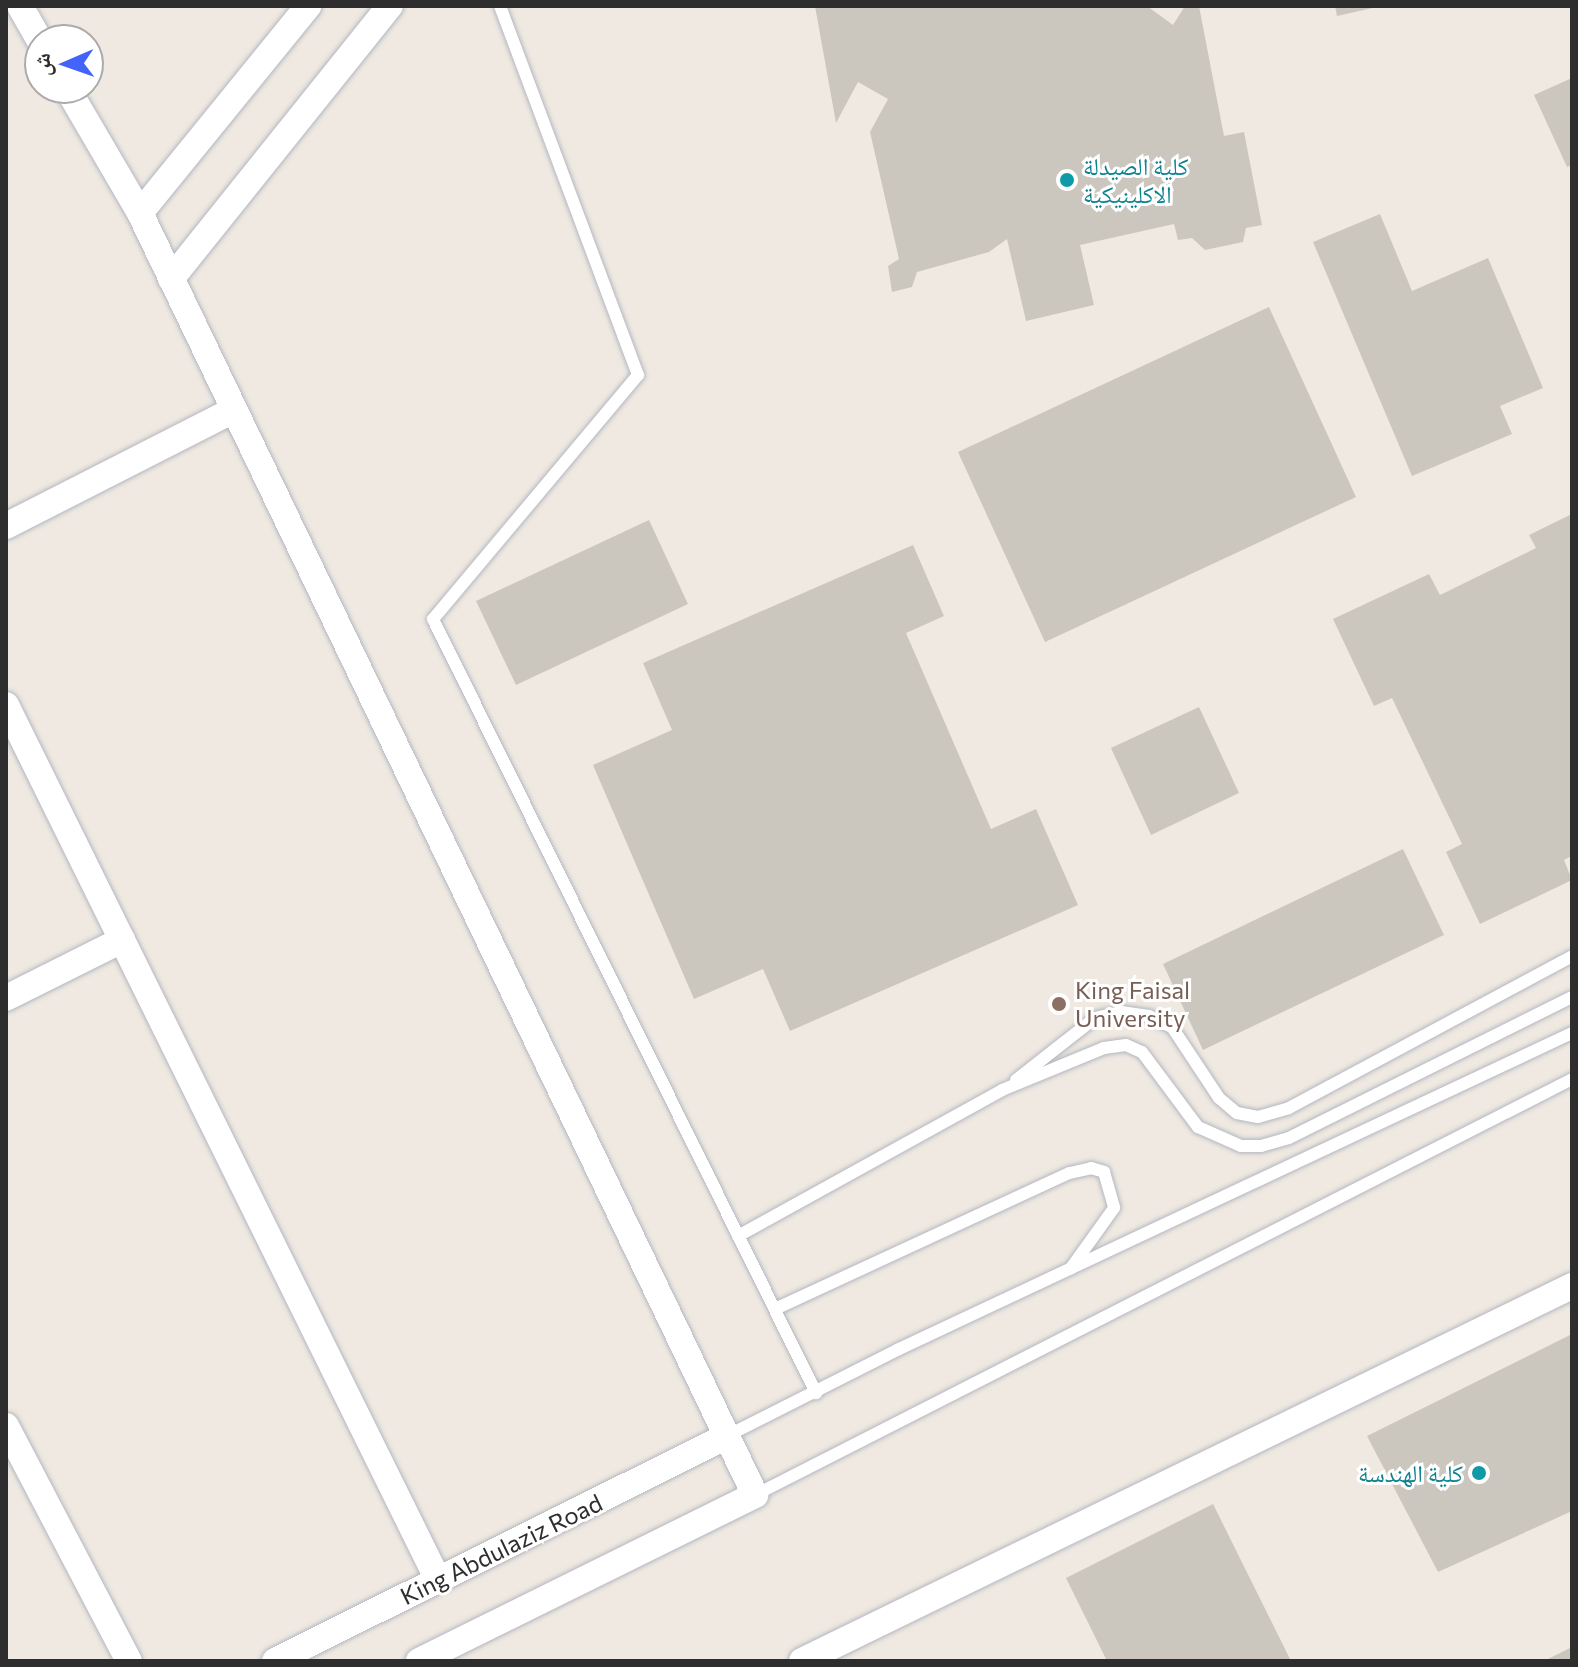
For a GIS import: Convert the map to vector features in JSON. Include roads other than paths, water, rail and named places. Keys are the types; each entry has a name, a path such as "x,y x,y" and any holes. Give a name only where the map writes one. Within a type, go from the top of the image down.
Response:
{"street":[{"path":"20,6 30,24"},
{"path":"140,213 308,6"},
{"path":"171,279 390,6"},
{"path":"76,104 140,213 755,1495 419,1661"},
{"path":"6,526 234,410"},
{"path":"7,709 438,1580"},
{"path":"6,998 122,940"},
{"path":"802,1661 1572,1286"},
{"path":"6,1426 16,1474 129,1661"},
{"name":"King Abdulaziz Road","path":"275,1661 727,1436"}],"lane":[{"path":"500,6 638,375 433,619 816,1393"},
{"path":"1002,1090 1095,1018 1121,1012 1172,1027 1219,1098 1237,1113 1258,1117 1289,1108 1572,956"},
{"path":"738,1236 1002,1090 1104,1048 1126,1045 1151,1062 1198,1127 1241,1146 1261,1146 1289,1138 1572,997"},
{"path":"727,1436 1572,1033"},
{"path":"755,1495 1572,1079"},
{"path":"775,1309 1070,1173 1091,1168 1104,1172 1114,1208 1070,1270"}],"place":[{"name":"كلية الصيدلة الاكلينيكية","path":"1067,180"},
{"name":"King Faisal University","path":"1059,1004"},
{"name":"كلية الهندسة","path":"1479,1473"}]}
